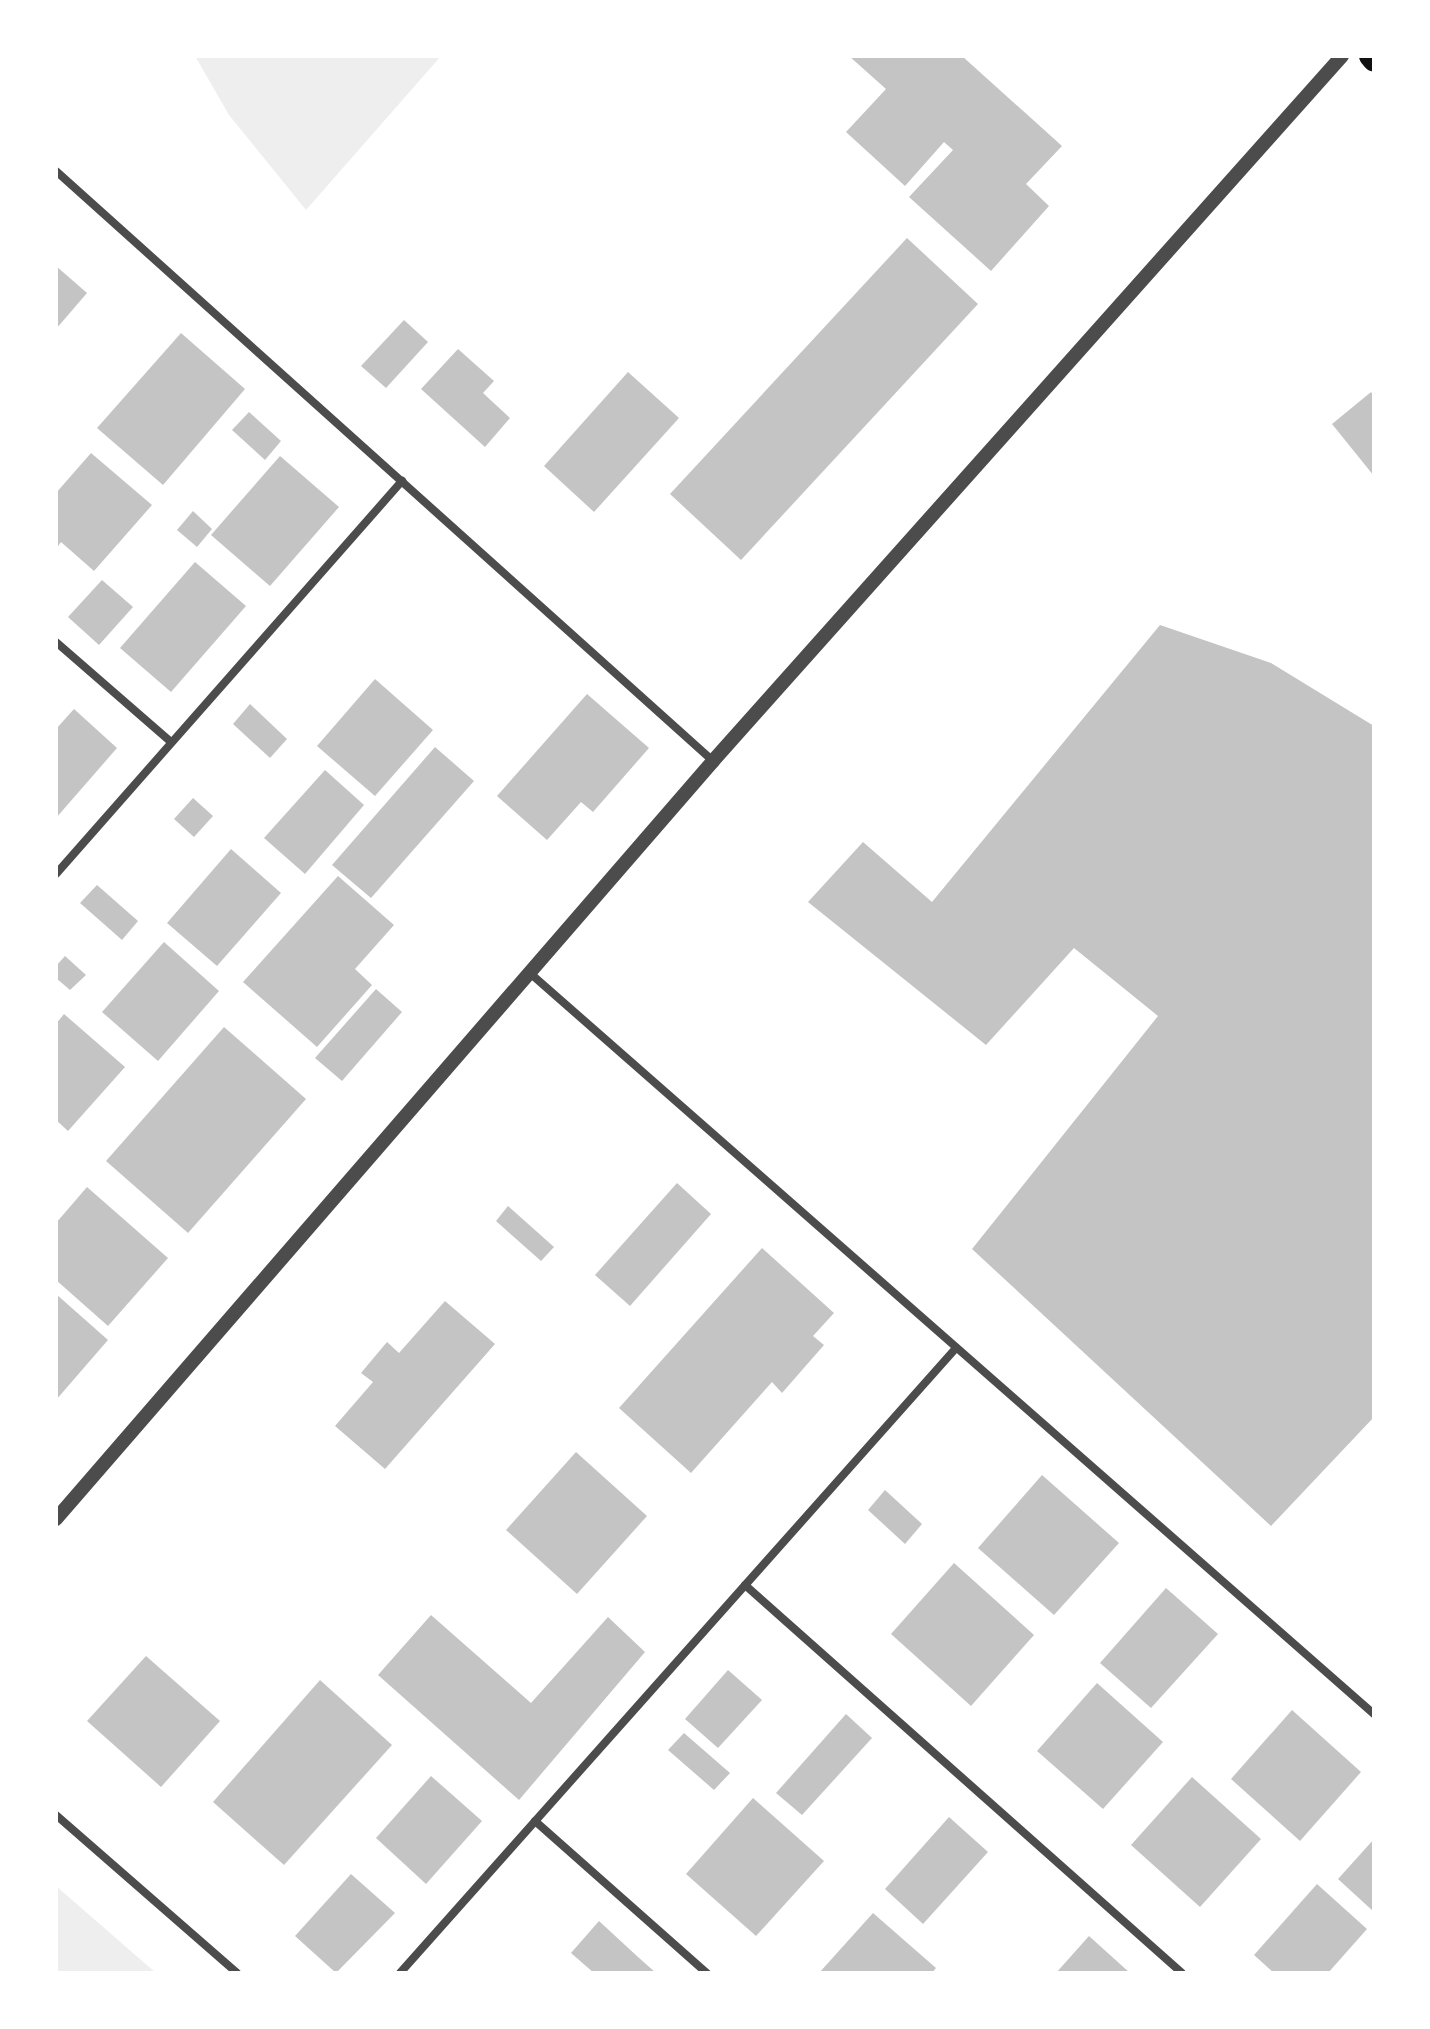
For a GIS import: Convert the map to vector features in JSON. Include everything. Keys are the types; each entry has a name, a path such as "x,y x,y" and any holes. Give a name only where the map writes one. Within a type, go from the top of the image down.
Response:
{"highway":[{"path":"1370,56 1374,61"}],"street":[{"path":"56,1519 713,761 1342,56"},
{"path":"56,171 713,761"},
{"path":"56,874 402,481"},
{"path":"56,642 171,742"},
{"path":"531,974 1374,1714"},
{"path":"400,1973 956,1348"},
{"path":"745,1585 1182,1973"},
{"path":"56,1815 237,1973"},
{"path":"535,1821 707,1973"}],"shaded area":[{"path":"195,56 441,56 306,210 229,115"},
{"path":"56,1886 156,1973 56,1973"}],"building":[{"path":"849,56 962,56 1062,146 1026,184 1049,206 991,271 909,197 953,150 944,142 905,186 846,132 886,89"},
{"path":"907,238 978,304 741,560 670,494"},
{"path":"56,266 87,293 56,329"},
{"path":"404,320 428,342 386,388 361,366"},
{"path":"181,333 245,389 163,485 97,428"},
{"path":"458,349 494,381 483,393 510,418 485,447 421,389"},
{"path":"628,372 679,418 594,512 544,466"},
{"path":"1371,392 1374,396 1374,476 1332,424"},
{"path":"249,412 281,441 265,460 232,430"},
{"path":"91,453 152,505 94,571 61,542 56,549 56,493"},
{"path":"280,456 339,507 270,586 211,535"},
{"path":"193,511 212,529 197,547 177,530"},
{"path":"195,562 246,606 171,692 120,648"},
{"path":"102,580 133,607 99,645 68,617"},
{"path":"1160,625 1271,663 1374,726 1374,1417 1271,1526 972,1249 1158,1016 1074,948 986,1045 808,902 863,842 932,902"},
{"path":"375,679 433,730 375,796 317,746"},
{"path":"587,694 649,748 593,812 581,802 547,840 497,796"},
{"path":"250,704 287,739 270,758 233,724"},
{"path":"74,709 117,748 56,818 56,729"},
{"path":"435,747 474,781 371,898 332,865"},
{"path":"325,770 364,805 305,874 264,838"},
{"path":"193,798 213,816 194,837 174,819"},
{"path":"231,849 281,893 217,966 167,923"},
{"path":"338,876 394,925 355,969 372,985 317,1047 243,982"},
{"path":"97,885 138,921 122,940 80,903"},
{"path":"164,942 219,991 158,1061 102,1012"},
{"path":"65,956 86,975 70,990 56,978 56,966"},
{"path":"376,989 402,1012 342,1081 315,1058"},
{"path":"64,1014 125,1067 68,1131 56,1120 56,1024"},
{"path":"224,1027 306,1099 188,1233 106,1161"},
{"path":"677,1183 711,1214 630,1306 595,1275"},
{"path":"87,1187 168,1258 108,1326 56,1280 56,1223"},
{"path":"508,1206 554,1247 541,1261 496,1221"},
{"path":"762,1248 834,1313 813,1336 824,1345 782,1393 772,1382 691,1473 619,1408"},
{"path":"56,1294 108,1340 56,1400"},
{"path":"445,1301 495,1344 385,1469 335,1426 373,1382 361,1373 387,1342 399,1353"},
{"path":"576,1452 647,1516 577,1594 506,1530"},
{"path":"1042,1475 1119,1543 1054,1615 978,1548"},
{"path":"885,1490 922,1524 905,1544 868,1510"},
{"path":"954,1563 1034,1635 971,1706 891,1634"},
{"path":"1166,1588 1218,1634 1151,1708 1100,1663"},
{"path":"431,1615 531,1703 608,1617 645,1652 519,1800 378,1675"},
{"path":"146,1656 220,1721 161,1787 87,1721"},
{"path":"728,1670 762,1700 718,1748 685,1719"},
{"path":"320,1680 392,1745 284,1865 213,1802"},
{"path":"1097,1683 1163,1742 1103,1809 1037,1751"},
{"path":"1292,1710 1361,1772 1300,1841 1231,1779"},
{"path":"846,1714 872,1738 802,1815 776,1793"},
{"path":"684,1733 730,1773 714,1790 668,1750"},
{"path":"431,1776 482,1821 426,1884 376,1838"},
{"path":"1192,1777 1261,1839 1200,1907 1131,1845"},
{"path":"753,1798 824,1861 756,1936 686,1874"},
{"path":"949,1817 988,1852 923,1924 885,1889"},
{"path":"1374,1839 1374,1912 1338,1879"},
{"path":"351,1874 395,1913 336,1973 295,1936"},
{"path":"1317,1884 1367,1929 1328,1973 1274,1973 1254,1955"},
{"path":"873,1913 936,1968 932,1973 819,1973"},
{"path":"599,1921 656,1973 594,1973 571,1953"},
{"path":"1089,1936 1130,1973 1056,1973"}]}
